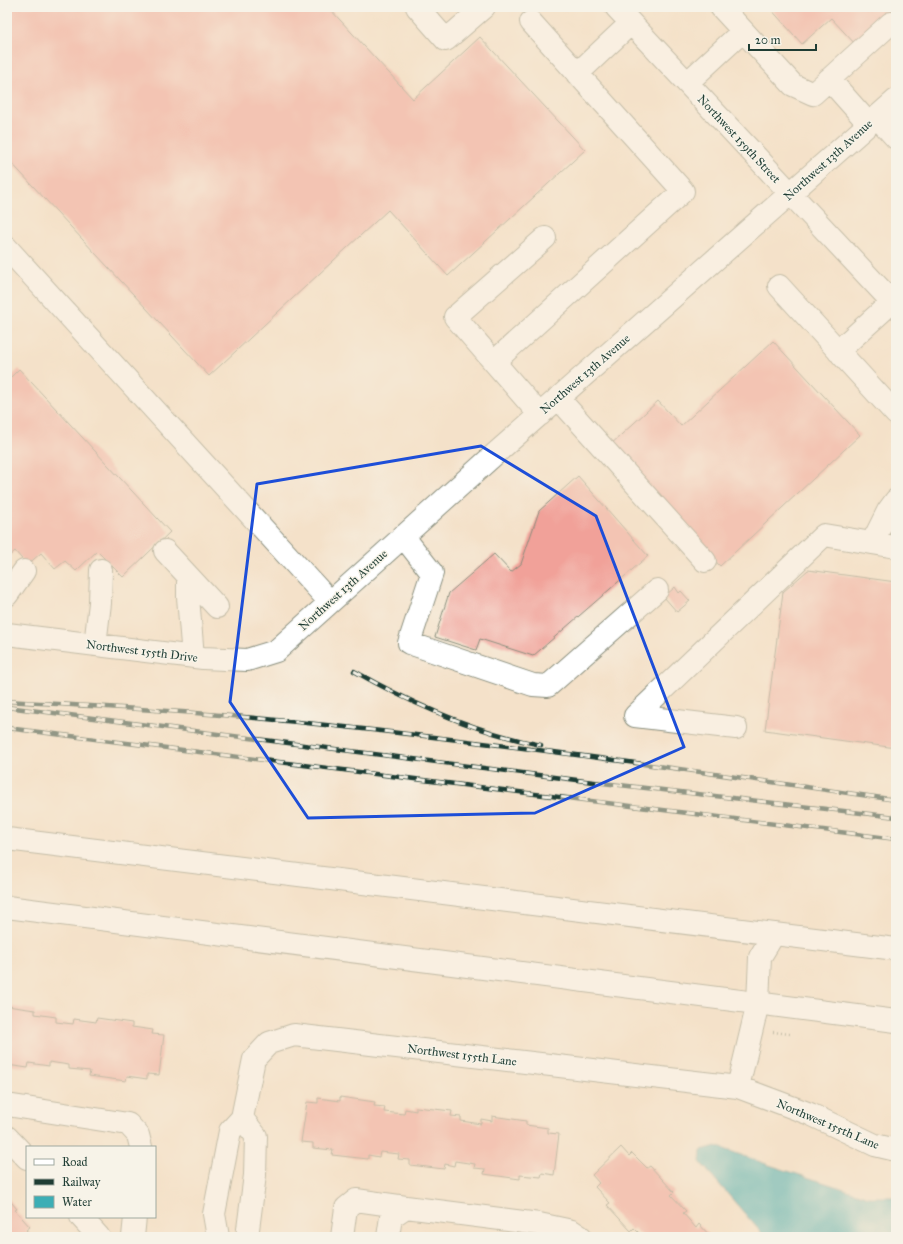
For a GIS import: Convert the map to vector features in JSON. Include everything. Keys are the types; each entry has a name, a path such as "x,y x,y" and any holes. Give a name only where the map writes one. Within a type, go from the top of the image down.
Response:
{"street":[{"path":"417,7 446,40 484,7"},
{"name":"Northwest 159th Street","path":"616,7 894,304"},
{"path":"721,7 793,85 813,94 891,23"},
{"path":"494,362 683,191 531,22"},
{"path":"577,74 631,23"},
{"path":"687,83 743,31"},
{"path":"829,79 873,120 896,138"},
{"name":"Northwest 13th Avenue","path":"276,650 558,398 896,100"},
{"path":"540,415 455,317 545,238"},
{"path":"7,248 330,602"},
{"path":"779,286 896,414"},
{"path":"838,351 894,304"},
{"path":"558,398 705,561"},
{"path":"872,543 888,511 896,500"},
{"path":"736,728 635,716 824,534 896,547"},
{"path":"403,536 432,573 410,643 533,685 548,686 657,590"},
{"path":"165,551 217,607"},
{"path":"95,645 100,603 100,570"},
{"path":"7,595 24,571"},
{"path":"188,576 188,597 193,657"},
{"name":"Northwest 155th Drive","path":"7,634 193,657 247,660 276,650"},
{"path":"7,839 896,950"},
{"path":"7,908 896,1021"},
{"path":"738,1088 758,1003 760,956 774,934"},
{"name":"Northwest 155th Lane","path":"218,1237 214,1214 230,1131 242,1118 254,1059 270,1043 294,1035 738,1088 810,1114 875,1145 896,1150"},
{"path":"7,1104 128,1124 138,1135 141,1146"},
{"path":"242,1118 256,1136 255,1175 247,1237"},
{"path":"7,1137 26,1157"},
{"path":"342,1237 346,1208 356,1200 406,1208 539,1224 572,1231 581,1237"},
{"path":"388,1237 391,1217 406,1208"},
{"path":"82,1218 99,1237"},
{"path":"133,1237 135,1218"}],"highlighted area":[{"path":"481,446 596,516 684,747 535,813 308,818 230,702 257,484"}],"water":[{"path":"716,1146 769,1165 869,1197 896,1197 896,1237 765,1237 700,1162 701,1150"}],"building":[{"path":"7,7 328,7 413,99 480,37 585,150 448,276 388,210 209,376 7,158"},
{"path":"769,7 896,7 896,9 856,45 831,18 802,44"},
{"path":"773,341 860,435 720,566 609,446 658,401 681,426"},
{"path":"19,369 170,532 123,577 97,551 76,571 65,561 55,569 41,553 27,565 15,551 7,558 7,381"},
{"path":"578,476 648,556 533,656 480,639 476,650 435,637 449,593 494,554 511,572 521,564 539,511"},
{"path":"808,570 896,582 896,748 765,730 783,592"},
{"path":"675,587 679,593 681,591 690,601 677,612 664,597"},
{"path":"7,1006 35,1010 35,1014 56,1017 56,1022 73,1024 74,1019 96,1022 97,1018 132,1023 132,1027 153,1030 152,1034 164,1035 159,1075 147,1074 147,1079 127,1076 126,1081 89,1076 90,1071 69,1069 69,1065 49,1062 49,1066 29,1063 28,1068 7,1065"},
{"path":"340,1097 375,1102 374,1106 385,1107 384,1112 404,1114 405,1109 416,1111 416,1107 452,1111 451,1116 461,1117 461,1121 481,1124 481,1119 492,1121 492,1116 526,1121 526,1125 548,1128 548,1133 559,1134 554,1175 542,1173 541,1177 520,1175 520,1179 484,1174 485,1169 474,1168 475,1164 455,1161 454,1166 445,1164 444,1169 410,1165 410,1160 398,1159 399,1154 380,1152 379,1157 368,1155 368,1159 332,1155 333,1150 313,1148 313,1143 301,1142 307,1102 318,1103 318,1098 340,1101"},
{"path":"621,1147 629,1156 632,1153 647,1168 650,1166 674,1192 671,1195 686,1211 683,1213 696,1228 699,1224 711,1237 643,1237 634,1228 631,1231 607,1205 610,1203 595,1187 599,1183 592,1175"},
{"path":"7,1197 17,1209 15,1210 30,1227 26,1230 33,1237 7,1237"}],"railway":[{"path":"354,671 398,695 444,716 492,733 541,745"},
{"path":"7,701 201,713 461,740 896,800"},
{"path":"7,707 585,781 896,817"},
{"path":"7,728 896,839"}]}
